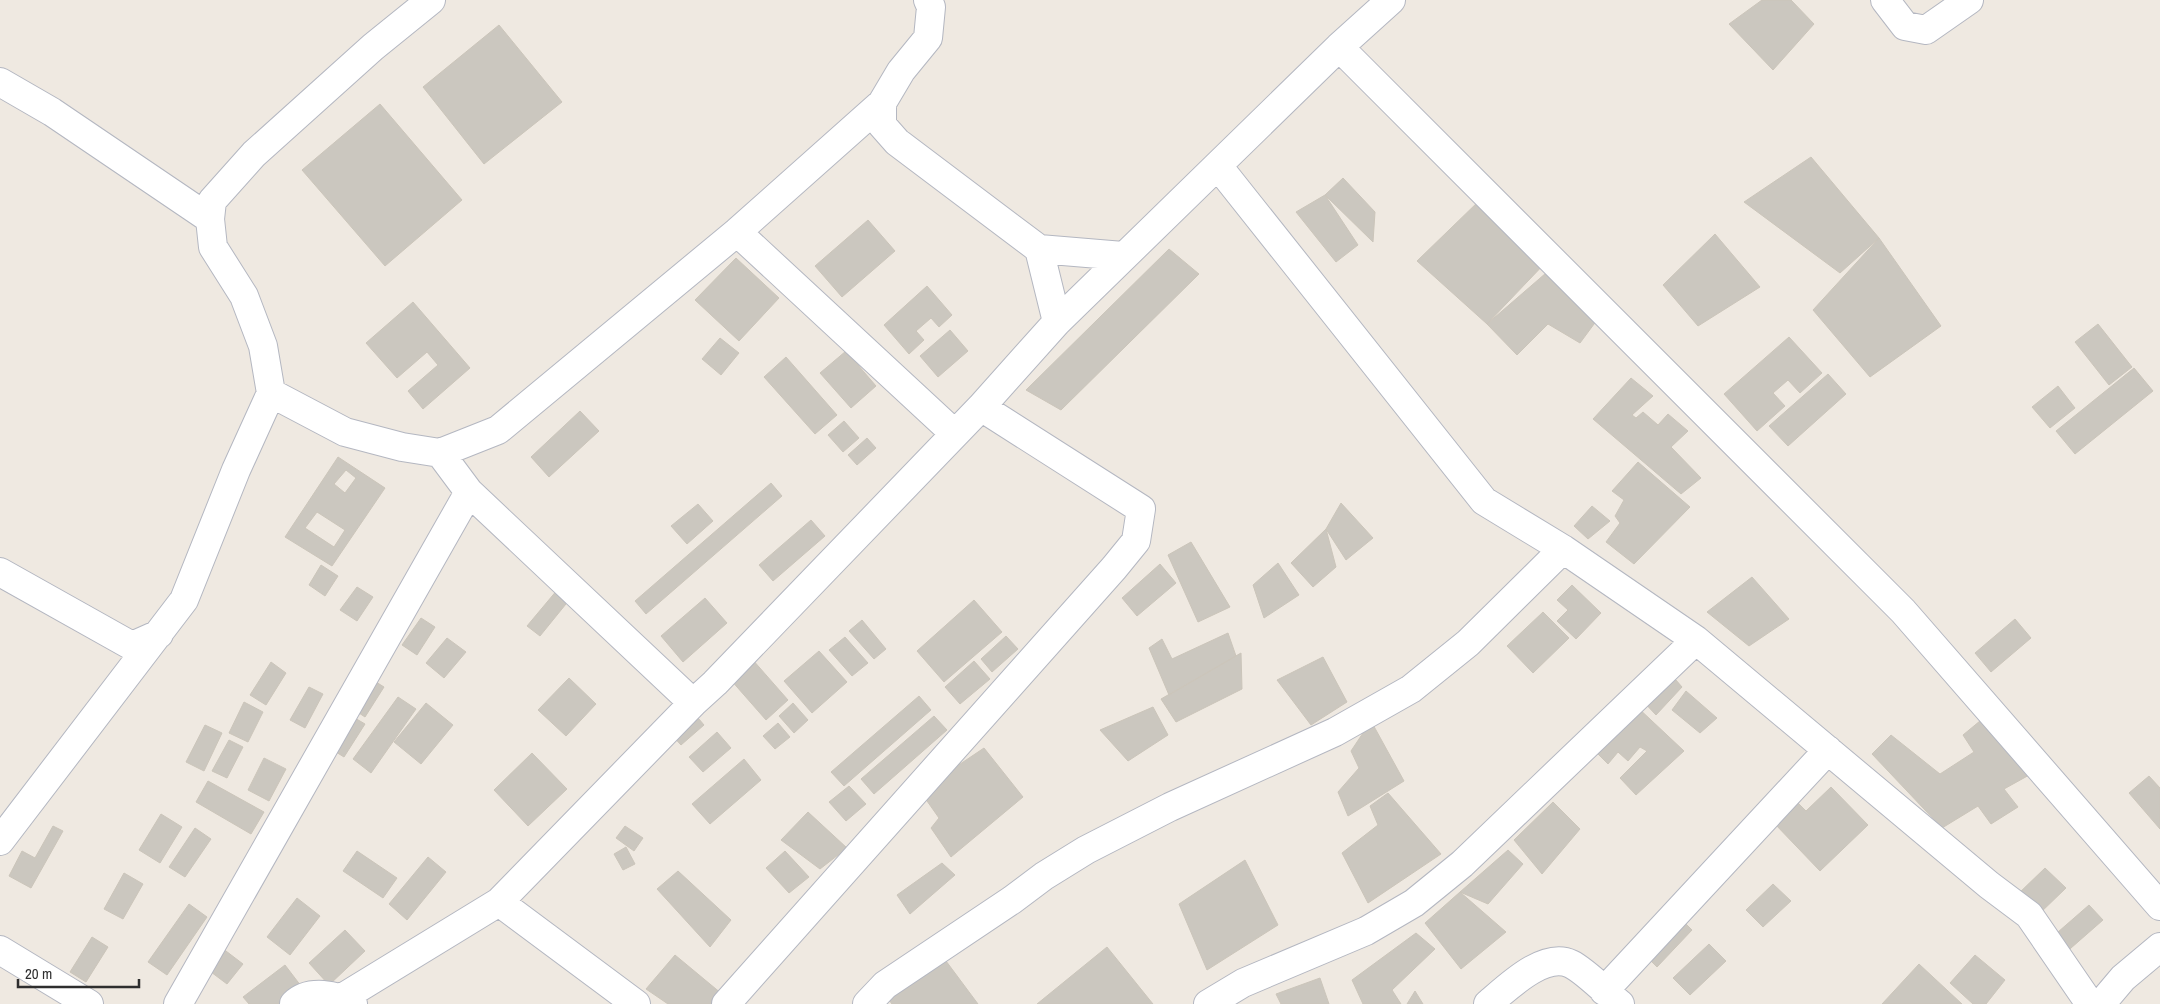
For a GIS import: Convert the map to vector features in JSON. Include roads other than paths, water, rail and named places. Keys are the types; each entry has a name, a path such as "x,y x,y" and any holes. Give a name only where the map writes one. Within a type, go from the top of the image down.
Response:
{"street":[{"path":"0,841 184,600 236,470 271,393 263,346 244,296 213,247 210,219 212,201 254,154 373,47 431,0"},
{"path":"271,393 345,432 402,448 440,453 498,430 737,232 882,102 901,71 928,38 931,7 928,0"},
{"path":"294,1004 296,1001 319,994 348,1001 498,902 982,407 1057,322 1122,256 1218,166 1339,47 1391,0"},
{"path":"1885,0 1905,26 1926,30 1969,0"},
{"path":"1339,47 1903,611 2160,906"},
{"path":"0,82 52,112 210,219"},
{"path":"882,102 882,125 897,142 1039,249 1122,256"},
{"path":"1218,166 1484,501 1563,549 1696,640 1989,885 2029,915 2090,1004"},
{"path":"737,232 955,434"},
{"path":"1039,249 1057,322"},
{"path":"726,1004 1136,541 1140,510 982,407"},
{"path":"440,453 469,492 693,704"},
{"path":"178,1004 469,492"},
{"path":"867,1004 885,985 1044,876 1086,850 1170,807 1335,732 1411,689 1468,643 1563,549"},
{"path":"0,572 132,646 159,634"},
{"path":"1208,1004 1243,983 1366,931 1414,903 1462,864 1696,640"},
{"path":"1488,1004 1537,966 1555,961 1571,964 1612,998 1828,750"},
{"path":"498,902 622,1000"},
{"path":"2101,1004 2123,978 2160,947"},
{"path":"0,950 89,1004"}]}
